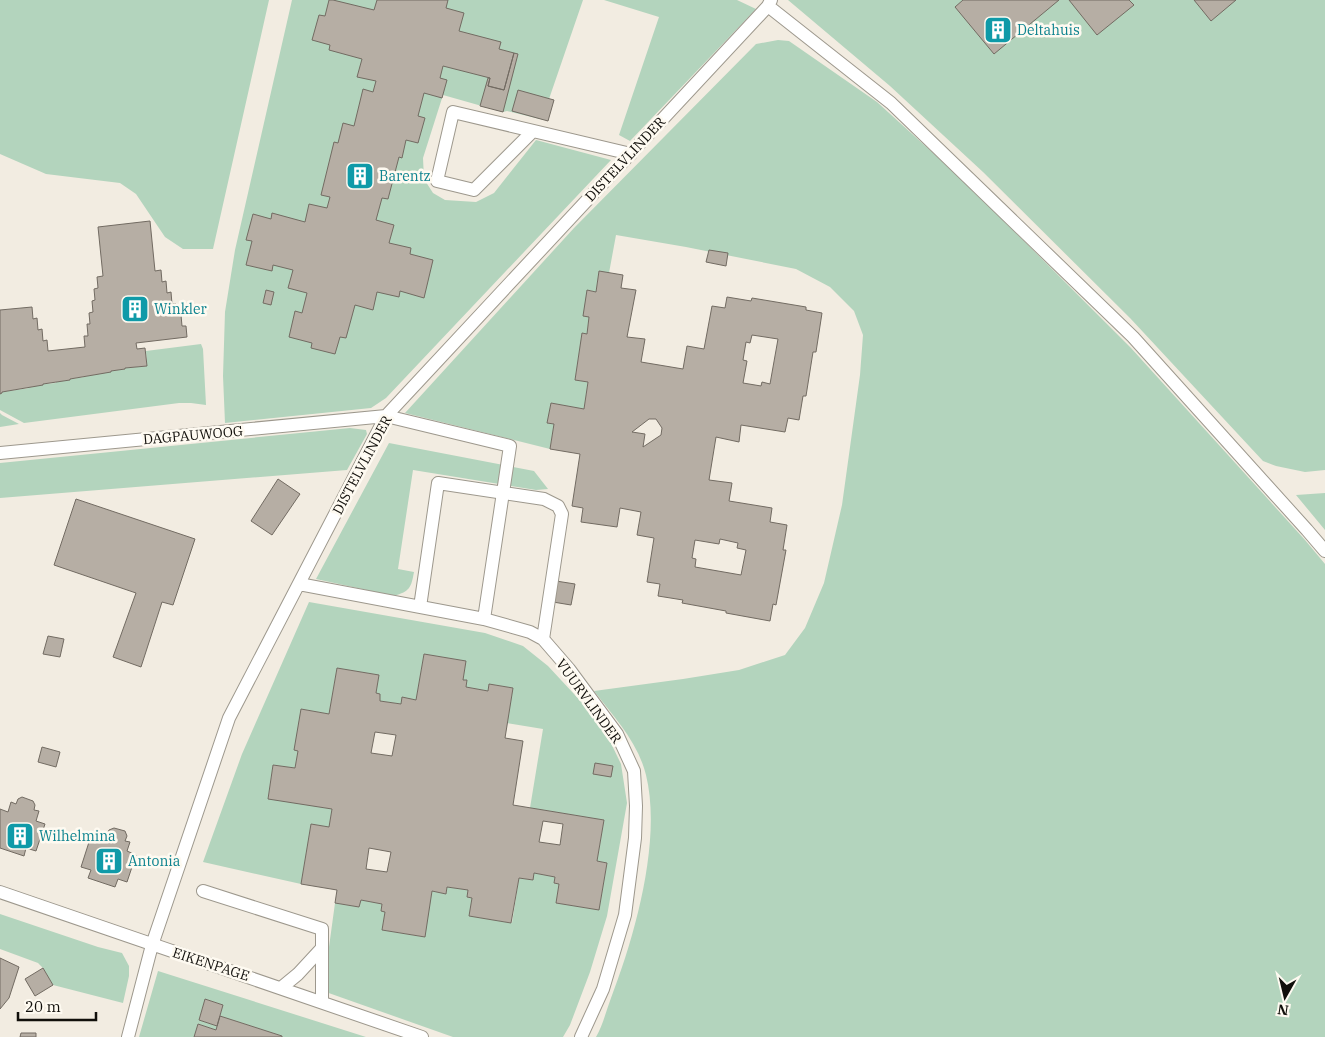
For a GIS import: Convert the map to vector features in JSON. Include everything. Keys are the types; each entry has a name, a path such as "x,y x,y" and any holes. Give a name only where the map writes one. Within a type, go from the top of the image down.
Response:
{"lane":[{"name":"DISTELVLINDER","path":"128,1037 152,945 229,718 386,416 770,3"},
{"path":"770,3 891,104 1133,337 1325,551"},
{"path":"533,131 474,190 437,181 454,112 631,154"},
{"name":"DAGPAUWOOG","path":"0,453 386,416 510,446 503,492"},
{"path":"420,607 438,483 544,499 558,506 562,514 543,639"},
{"path":"484,619 503,492"},
{"name":"VUURVLINDER","path":"299,584 484,619 530,632 543,639 569,669 617,734 634,771 636,838 625,915 603,988 581,1037"},
{"path":"203,891 322,929 322,1002"},
{"name":"EIKENPAGE","path":"0,892 422,1037"},
{"path":"281,988 298,974 322,948"}],"green space":[{"path":"0,0 269,0 213,249 183,249 165,237 136,194 120,183 46,174 0,154"},
{"path":"292,0 583,0 549,99 544,120 507,111 503,112 443,95 423,158 424,179 433,193 445,200 476,202 494,193 536,140 611,160 386,398 371,408 225,423 223,376 225,312 235,250"},
{"path":"604,0 737,0 756,9 630,141 619,135 659,17"},
{"path":"788,0 1325,0 1325,470 1305,472 1276,466 1263,461 1130,318 983,172 890,86"},
{"path":"778,40 789,41 877,102 966,183 1131,348 1325,564 1325,1037 596,1037 603,1023 637,917 644,888 651,829 650,801 642,763 624,730 594,691 739,670 785,655 805,628 824,583 842,505 860,375 863,335 854,311 830,287 796,269 616,235 609,273 599,271 596,292 588,290 589,317 587,334 582,334 575,380 588,382 584,409 551,403 548,423 554,424 550,449 405,413 574,228 756,44"},
{"path":"201,344 203,349 206,405 179,403 24,423 0,410 0,394 2,392 56,383 125,368 147,366 146,351"},
{"path":"0,413 2,415 19,424 0,427"},
{"path":"350,428 366,430 367,434 347,470 0,498 0,463"},
{"path":"389,443 534,471 548,489 536,490 413,470 398,569 414,572 409,588 394,596 316,579"},
{"path":"1325,493 1325,530 1296,495"},
{"path":"309,602 485,633 523,646 548,666 587,708 607,735 621,764 627,803 607,916 590,972 570,1025 563,1037 453,1037 323,991 335,903 359,907 361,900 382,904 381,911 385,912 382,930 424,937 432,891 446,894 447,887 468,890 467,897 472,898 469,916 512,923 519,878 532,880 534,873 555,877 554,883 559,884 556,903 599,910 607,863 597,861 604,820 530,808 543,729 507,723 513,688 489,684 488,691 466,687 467,680 463,680 466,661 424,654 416,700 403,698 401,704 380,701 380,694 376,693 379,675 337,668 329,714 301,709 295,750 298,751 295,768 273,765 268,798 332,809 329,827 311,824 301,884 203,862 242,754"},
{"path":"0,914 98,947 122,953 129,966 129,976 123,1003 53,985 38,963 0,949"},
{"path":"158,971 366,1037 282,1037 220,1016 223,1005 205,999 199,1020 217,1026 216,1030 198,1024 194,1037 139,1037"}],"building":[{"name":"Barentz","path":"329,0 374,10 377,0 448,0 446,8 464,13 459,31 501,42 499,49 514,53 504,90 488,86 490,78 443,66 440,78 447,80 442,98 424,93 418,116 425,118 418,143 406,140 402,158 399,157 388,199 382,198 376,220 394,225 389,243 411,248 410,254 433,260 424,298 400,291 399,297 377,292 373,310 355,305 346,338 340,337 335,354 311,348 312,343 289,337 295,311 302,313 307,293 288,288 293,270 273,265 272,271 246,265 252,241 246,240 253,214 271,219 272,213 305,222 309,204 327,208 330,197 321,195 334,142 338,143 343,123 354,126 363,89 373,92 376,81 357,77 362,59 329,50 330,45 312,40 319,15 325,16"},
{"name":"Deltahuis","path":"963,0 1059,0 994,54 955,7"},
{"name":"Deltahuis","path":"1069,0 1129,0 1134,5 1097,35"},
{"path":"1194,0 1236,0 1211,21"},
{"path":"514,53 518,54 503,112 480,106 488,78 490,78 488,86 504,90"},
{"path":"518,90 554,100 548,121 512,111"},
{"name":"Winkler","path":"150,221 155,271 161,270 162,282 166,281 167,293 171,292 172,304 176,304 177,315 181,315 182,326 186,326 187,337 136,343 137,349 145,348 147,366 125,368 2,392 0,394 0,310 32,307 33,319 37,318 38,330 42,329 43,341 47,340 48,351 85,347 84,336 88,336 87,324 90,324 89,313 93,312 92,301 95,300 94,289 98,288 97,277 103,276 98,227"},
{"path":"709,250 728,253 726,266 706,262"},
{"path":"599,271 623,275 621,288 636,290 627,337 645,339 641,362 683,369 687,346 704,349 712,306 725,308 727,297 751,301 752,298 806,307 806,310 822,313 816,352 813,352 806,396 803,396 799,420 788,418 785,432 741,425 739,442 716,437 709,480 732,483 729,501 772,508 770,522 787,525 783,550 786,550 776,605 773,604 770,621 726,613 726,611 682,603 683,600 658,596 660,584 647,582 654,538 637,535 641,512 620,508 617,527 581,522 583,508 572,506 580,454 550,449 554,424 547,423 551,403 584,409 588,382 575,380 582,333 587,334 589,317 583,316 587,290 596,292","holes":["752,335 778,339 770,384 762,382 761,386 743,383 747,361 743,360 746,342 750,343","649,419 656,419 662,428 661,435 643,447 645,434 632,432","720,539 738,543 737,548 746,550 741,575 695,567 696,559 692,558 695,540 719,544"]},
{"path":"266,290 274,292 271,305 263,303"},
{"path":"278,479 300,494 272,535 251,521"},
{"path":"76,499 195,539 173,605 162,602 141,667 113,657 136,593 54,565"},
{"path":"556,581 575,584 571,605 553,602"},
{"path":"48,636 64,639 60,657 43,654"},
{"path":"424,654 466,661 463,680 467,680 466,687 488,691 489,684 513,688 505,738 523,741 513,805 604,820 597,861 607,863 599,910 556,903 559,884 554,883 555,877 534,873 533,880 519,878 511,923 469,916 472,898 467,897 468,890 447,887 446,894 432,891 425,937 382,930 385,912 381,911 382,904 361,900 359,907 335,903 337,890 301,884 311,824 329,827 332,809 268,799 273,765 295,768 298,751 294,750 301,709 329,714 337,668 379,675 376,693 380,694 380,701 401,704 402,697 416,700","holes":["375,732 396,735 392,756 371,753","543,821 563,824 560,845 539,842","369,848 391,852 387,872 366,869"]},
{"path":"42,747 60,752 56,767 38,762"},
{"path":"595,763 613,766 611,777 593,774"},
{"name":"Wilhelmina","path":"22,797 33,801 35,805 34,810 39,811 36,821 45,824 36,851 26,848 24,856 0,848 0,809 8,812 11,802 16,804 18,799"},
{"name":"Antonia","path":"114,828 125,831 127,836 125,841 130,842 127,851 136,855 127,882 118,879 115,887 88,878 91,870 81,867 90,839 100,842 103,833 107,835 109,830"},
{"path":"0,958 19,967 9,998 0,1009"},
{"path":"43,968 53,985 35,996 25,979"},
{"path":"205,999 223,1005 217,1026 199,1020"},
{"path":"220,1016 282,1037 194,1037 198,1024 216,1030"},
{"path":"21,1033 36,1033 36,1037 20,1037"}],"place":[{"name":"Deltahuis","path":"998,30"},
{"name":"Barentz","path":"360,176"},
{"name":"Winkler","path":"135,309"},
{"name":"Wilhelmina","path":"20,836"},
{"name":"Antonia","path":"109,861"}]}
